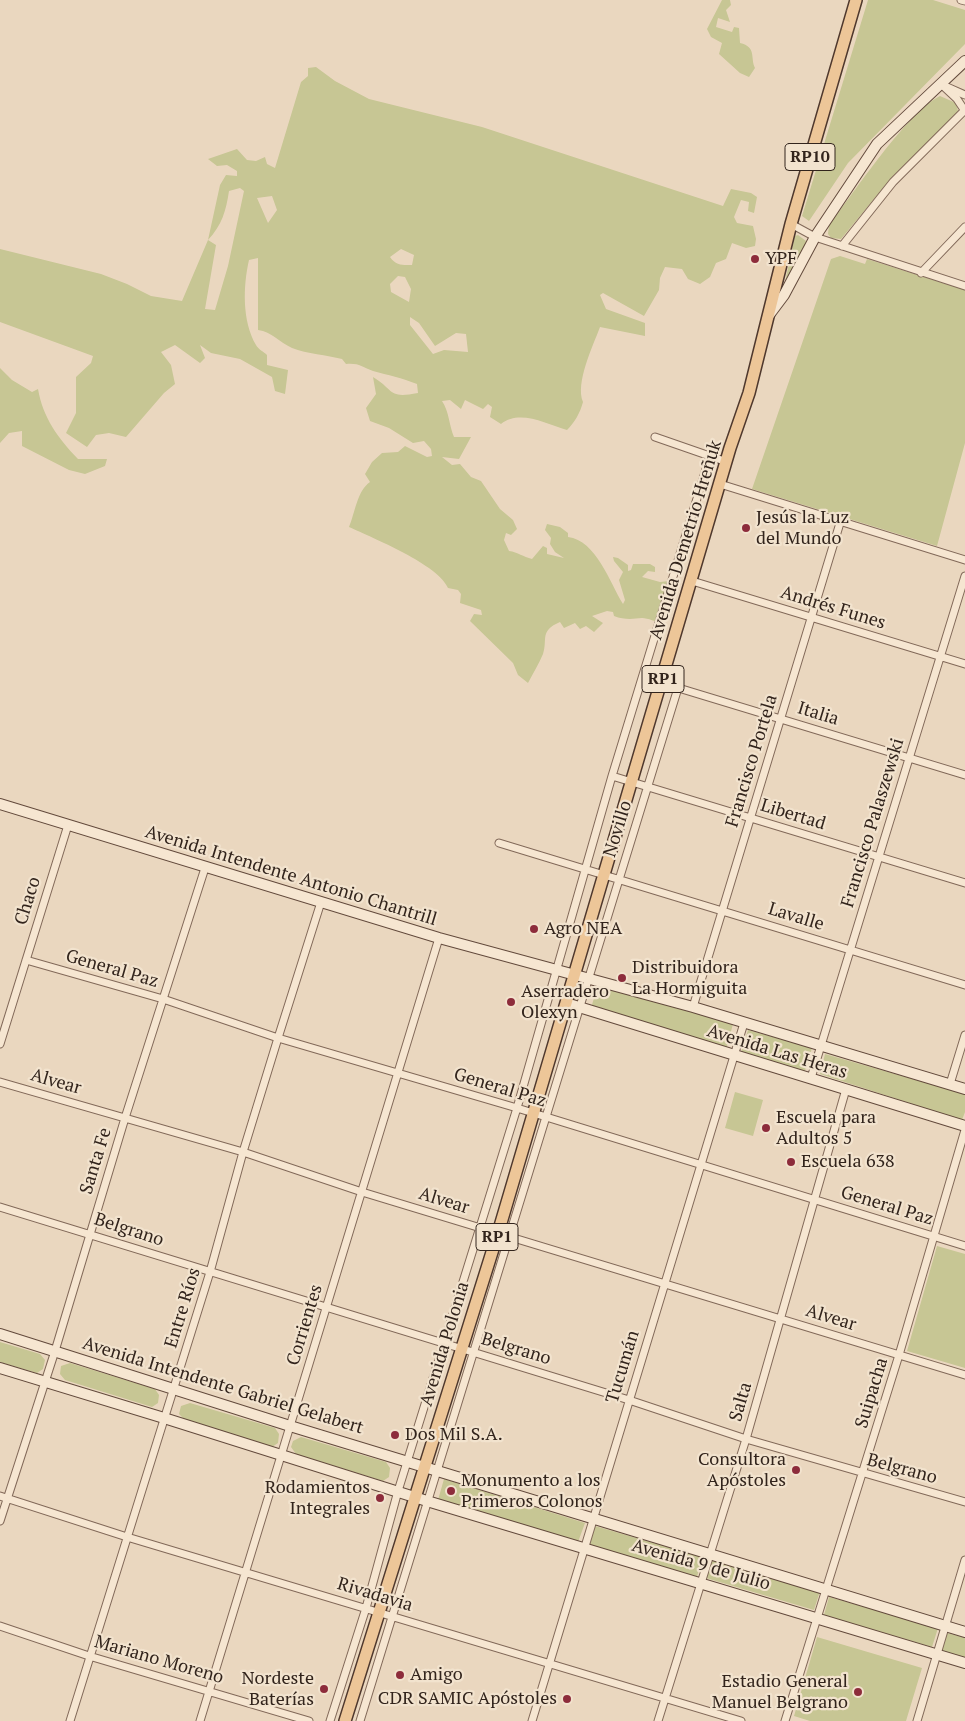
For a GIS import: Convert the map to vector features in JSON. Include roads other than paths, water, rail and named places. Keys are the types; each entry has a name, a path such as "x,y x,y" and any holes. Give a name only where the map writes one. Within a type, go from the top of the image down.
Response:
{"main road":[{"name":"RP10","path":"769,316 791,224 856,0"},
{"name":"RP1","path":"769,316 784,295 815,238 878,144 965,61"},
{"name":"Avenida Demetrio Hreñuk","path":"573,976 749,393 769,316"},
{"name":"Avenida Intendente Antonio Chantrill","path":"0,804 205,868 573,976"},
{"name":"Avenida Las Heras","path":"573,976 693,1008 965,1089"},
{"name":"Avenida Polonia","path":"345,1721 380,1613 414,1497 431,1468 461,1348 504,1234 533,1113 573,976"},
{"name":"Avenida Las Heras","path":"566,1003 734,1057 811,1078 965,1126"},
{"name":"Avenida Intendente Gabriel Gelabert","path":"0,1334 290,1426 431,1468"},
{"path":"0,1368 427,1501"},
{"name":"Avenida 9 de Julio","path":"431,1468 965,1632"},
{"name":"Avenida 9 de Julio","path":"427,1501 965,1663"}],"street":[{"path":"961,0 965,1"},
{"path":"941,84 965,95"},
{"path":"842,246 894,182 965,111 957,99 941,84"},
{"path":"791,224 815,238 965,286"},
{"path":"921,273 965,227"},
{"path":"655,437 727,462"},
{"path":"330,1721 366,1608 398,1491 517,1108 612,776 710,456"},
{"path":"720,484 840,523 965,560"},
{"name":"Francisco Portela","path":"693,1008 840,523"},
{"name":"Francisco Palaszewski","path":"811,1078 849,949 965,576"},
{"name":"Andrés Funes","path":"692,582 965,664"},
{"name":"Italia","path":"662,683 965,775"},
{"name":"Novillo","path":"580,1008 678,688"},
{"name":"Libertad","path":"612,776 965,883"},
{"name":"Chaco","path":"0,1044 68,825"},
{"name":"Lavalle","path":"499,843 965,985"},
{"name":"Santa Fe","path":"0,1521 4,1497 45,1383 125,1118 205,868"},
{"name":"Entre Ríos","path":"70,1721 210,1272 243,1152 278,1038 322,902"},
{"name":"Corrientes","path":"200,1721 439,938"},
{"name":"General Paz","path":"26,960 163,999 278,1038 517,1108 700,1166 965,1246"},
{"name":"Avenida Polonia","path":"360,1721 427,1501 431,1468 474,1352 504,1234 547,1118 580,1008"},
{"name":"Tucumán","path":"532,1721 592,1518 744,1023"},
{"path":"950,1084 965,1035"},
{"name":"Alvear","path":"0,1082 243,1152 362,1192 965,1375"},
{"name":"Salta","path":"658,1721 782,1319 846,1089"},
{"name":"Suipacha","path":"786,1721 863,1475 965,1130"},
{"name":"Belgrano","path":"0,1207 90,1233 326,1308 444,1342 629,1400 746,1440 863,1475 965,1502"},
{"name":"Rivadavia","path":"4,1497 127,1537 741,1721"},
{"path":"917,1721 965,1560"},
{"name":"Mariano Moreno","path":"0,1626 90,1656 210,1690 309,1721"}],"place":[{"name":"YPF","path":"755,259"},
{"name":"Jesús la Luz del Mundo","path":"746,528"},
{"name":"Agro NEA","path":"534,929"},
{"name":"Distribuidora La Hormiguita","path":"622,978"},
{"name":"Aserradero Olexyn","path":"511,1002"},
{"name":"Escuela para Adultos 5","path":"766,1128"},
{"name":"Escuela 638","path":"791,1162"},
{"name":"Dos Mil S.A.","path":"395,1435"},
{"name":"Consultora Apóstoles","path":"796,1470"},
{"name":"Monumento a los Primeros Colonos","path":"451,1491"},
{"name":"Rodamientos Integrales","path":"380,1498"},
{"name":"Amigo","path":"400,1675"},
{"name":"Nordeste Baterías","path":"324,1689"},
{"name":"Estadio General Manuel Belgrano","path":"858,1692"},
{"name":"CDR SAMIC Apóstoles","path":"567,1699"}]}
